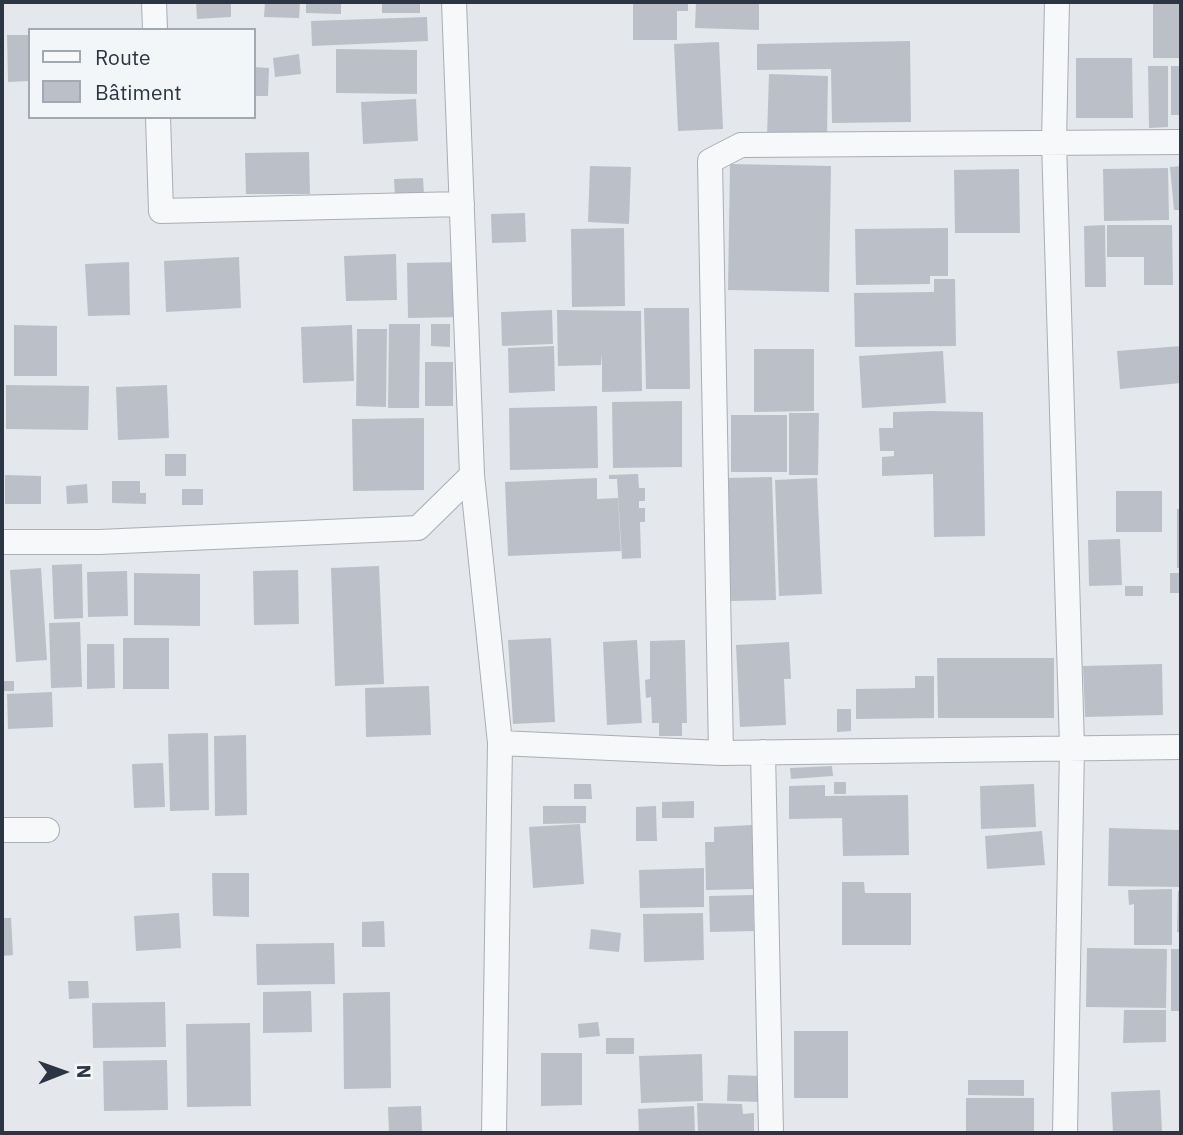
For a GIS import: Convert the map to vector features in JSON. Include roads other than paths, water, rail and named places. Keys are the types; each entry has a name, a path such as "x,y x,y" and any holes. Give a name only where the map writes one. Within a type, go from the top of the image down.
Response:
{"street":[{"path":"153,2 155,28"},
{"path":"454,2 472,475 500,743 494,1133"},
{"path":"1057,2 1054,142 1072,747 1065,1133"},
{"path":"158,119 161,211 462,204"},
{"path":"721,753 710,161 741,145 1181,142"},
{"path":"2,542 99,542 418,528 472,475"},
{"path":"500,743 721,753 1181,747"},
{"path":"763,752 771,1133"},
{"path":"2,830 47,831"}]}
